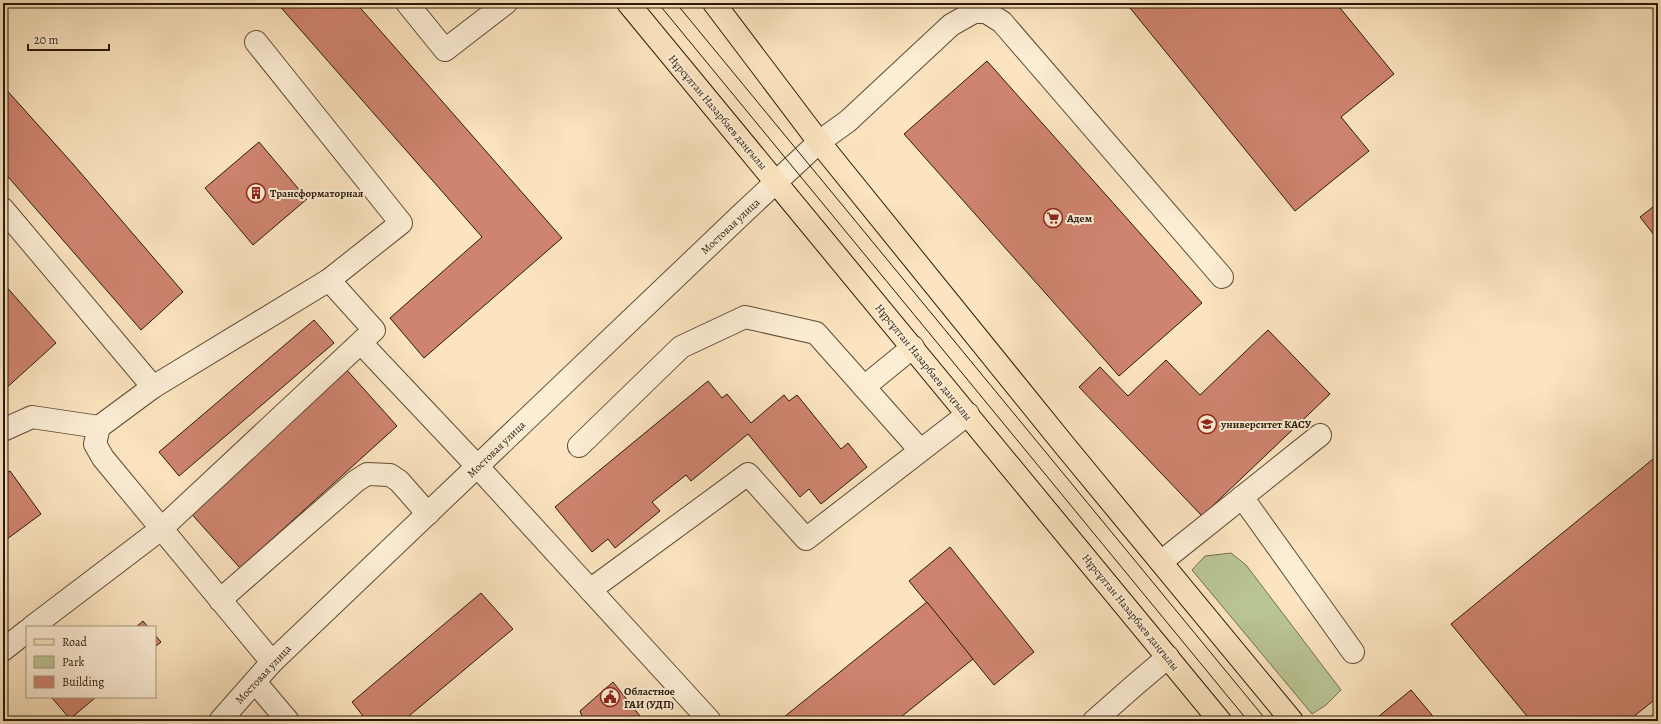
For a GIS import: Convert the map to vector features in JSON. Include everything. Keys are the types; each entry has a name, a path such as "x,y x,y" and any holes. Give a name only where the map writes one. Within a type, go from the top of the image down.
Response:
{"main road":[{"name":"Нұрсұлтан Назарбаев даңғылы","path":"628,3 1220,721"},
{"path":"714,3 819,142 1292,721"}],"street":[{"path":"407,3 445,50 506,3"},
{"name":"Мостовая улица","path":"220,721 272,662 743,213 777,183 819,142 848,121 951,25 974,12 986,12 1002,22 1222,278"},
{"path":"256,42 401,223 329,280 153,387 99,427 95,444 102,458 272,662"},
{"path":"3,208 153,387"},
{"path":"33,626 161,528 374,330 329,280"},
{"path":"579,446 682,347 745,317 816,333 920,450"},
{"path":"361,343 478,466 710,721"},
{"path":"864,387 913,347"},
{"path":"590,590 748,474 806,539 968,414"},
{"path":"3,430 32,417 99,427"},
{"path":"1161,562 1320,435"},
{"path":"220,600 356,481 367,474 390,475 398,481 428,514"},
{"path":"1242,497 1353,652"},
{"path":"3,650 26,632"},
{"path":"1094,721 1168,657"},
{"path":"255,682 288,721"}],"green space":[{"path":"1231,553 1246,565 1341,690 1326,705 1312,714 1192,570 1205,556"}],"building":[{"path":"277,3 356,3 562,238 424,358 390,318 482,237"},
{"path":"1126,3 1336,3 1394,74 1341,117 1369,151 1295,211"},
{"name":"Адем","path":"987,61 1202,303 1119,376 904,134"},
{"path":"3,86 73,164 183,292 141,330 3,171"},
{"name":"Трансформаторная","path":"259,142 307,199 253,245 205,188"},
{"path":"1658,203 1658,240 1640,217"},
{"path":"3,283 56,343 3,391"},
{"path":"314,320 334,343 179,476 159,452"},
{"name":"университет КАСУ","path":"1268,330 1330,394 1202,516 1079,387 1100,367 1128,396 1166,360 1200,395"},
{"path":"345,368 397,426 240,568 188,510"},
{"path":"708,381 722,398 727,394 751,423 784,395 789,401 797,395 841,449 848,443 867,467 821,504 809,489 800,497 748,434 691,481 686,475 652,502 660,511 615,548 608,539 592,552 555,507"},
{"path":"1658,455 1658,697 1628,721 1531,721 1451,624"},
{"path":"10,471 41,514 3,542 3,475"},
{"path":"950,547 1034,652 994,685 909,581"},
{"path":"481,593 513,629 403,721 367,721 352,702"},
{"path":"927,602 973,659 896,721 779,721"},
{"path":"143,621 147,626 137,626"},
{"path":"156,636 161,642 156,646"},
{"name":"Областное ГАИ (УДП)","path":"613,682 644,721 584,721 580,711"},
{"path":"1411,690 1437,721 1373,721"},
{"path":"52,698 95,698 70,719"}],"tram line":[{"path":"658,3 1248,721"},
{"path":"676,3 1267,721"}],"place":[{"name":"Трансформаторная","path":"256,193"},
{"name":"Адем","path":"1053,218"},
{"name":"университет КАСУ","path":"1207,424"},
{"name":"Областное ГАИ (УДП)","path":"610,697"}]}
